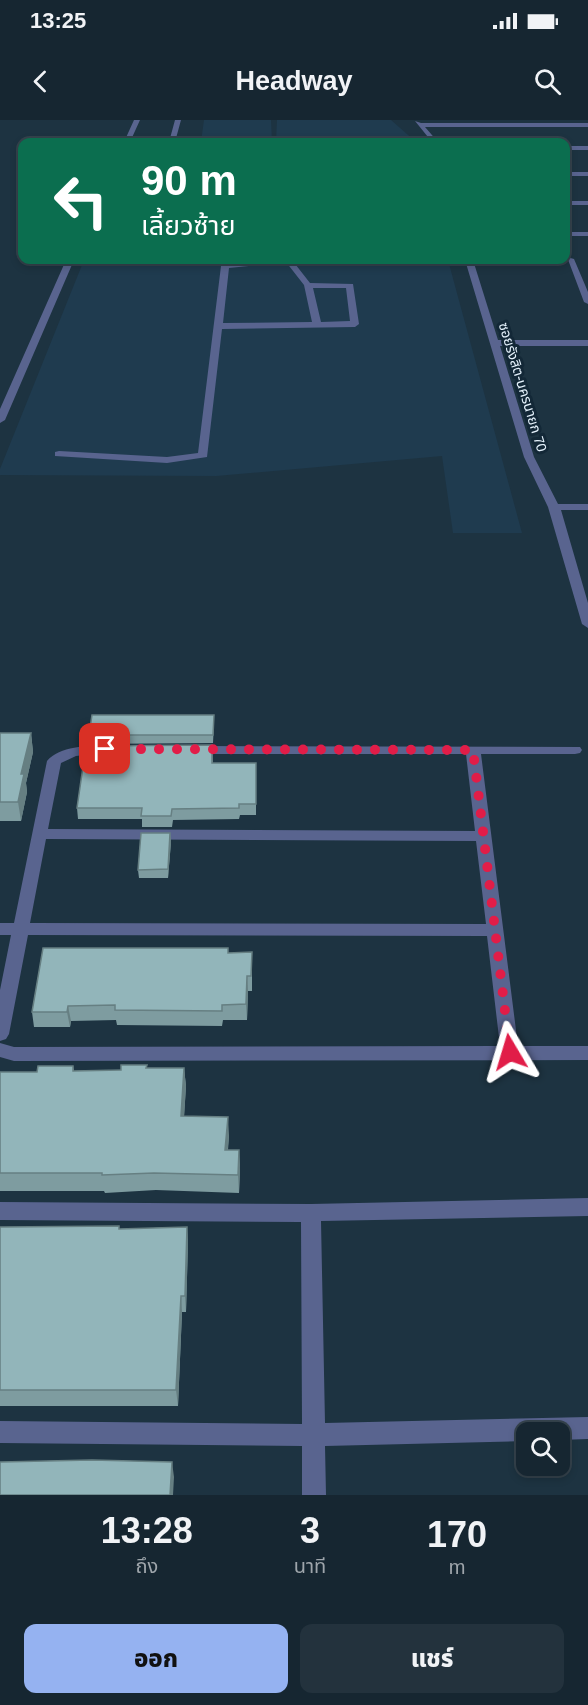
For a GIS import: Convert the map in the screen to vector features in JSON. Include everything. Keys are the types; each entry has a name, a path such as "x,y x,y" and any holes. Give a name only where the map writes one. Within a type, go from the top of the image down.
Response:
{"street":[{"path":"129,138 137,120"},
{"path":"173,138 178,120"},
{"path":"415,120 432,138"},
{"path":"421,125 588,125"},
{"path":"570,148 588,148"},
{"path":"570,174 588,174"},
{"path":"570,203 588,203"},
{"path":"570,234 588,234"},
{"path":"0,420 68,264"},
{"path":"59,454 167,460 203,455 218,326 222,264"},
{"path":"290,264 308,285 317,325"},
{"name":"ซอยรังสิต-นครนายก 70","path":"470,264 529,457 554,507 588,624"},
{"path":"575,264 588,302"},
{"path":"218,326 355,324 351,286 308,285"},
{"path":"493,343 588,343"},
{"path":"554,507 588,508"},
{"path":"0,1034 54,761 63,755 77,751 117,749"},
{"path":"177,750 575,750"},
{"path":"473,750 510,1052"},
{"path":"39,834 483,836"},
{"path":"0,929 495,930"},
{"path":"0,1050 14,1054 588,1053"},
{"path":"0,1211 311,1214 588,1207"},
{"path":"311,1214 314,1495"},
{"path":"0,1432 313,1435 588,1428"}],"shaded area":[{"path":"204,120 271,120 272,138 202,138"},
{"path":"277,120 391,120 411,138 276,138"},
{"path":"82,264 449,264 522,533 453,533 442,456 216,476 0,475 0,469"}],"building":[{"path":"92,715 214,715 213,735 89,735"},
{"path":"0,733 31,733 21,774 24,774 18,802 0,802"},
{"path":"212,745 212,763 256,763 256,804 239,804 239,808 172,809 171,816 141,816 142,808 77,808 86,746"},
{"path":"141,833 170,833 168,869 138,870"},
{"path":"43,948 228,948 228,953 252,952 251,976 247,976 246,1004 222,1005 222,1011 115,1010 115,1005 68,1006 67,1012 32,1012"},
{"path":"121,1065 147,1065 146,1068 184,1068 181,1116 228,1117 225,1150 239,1150 238,1175 0,1173 0,1072 37,1072 38,1066 73,1066 73,1071 121,1070"},
{"path":"119,1226 119,1229 187,1227 185,1296 181,1296 176,1390 0,1390 0,1227"},
{"path":"92,1460 172,1462 170,1495 0,1495 0,1462"}],"route":[{"path":"105,749 473,750 510,1052"}]}
